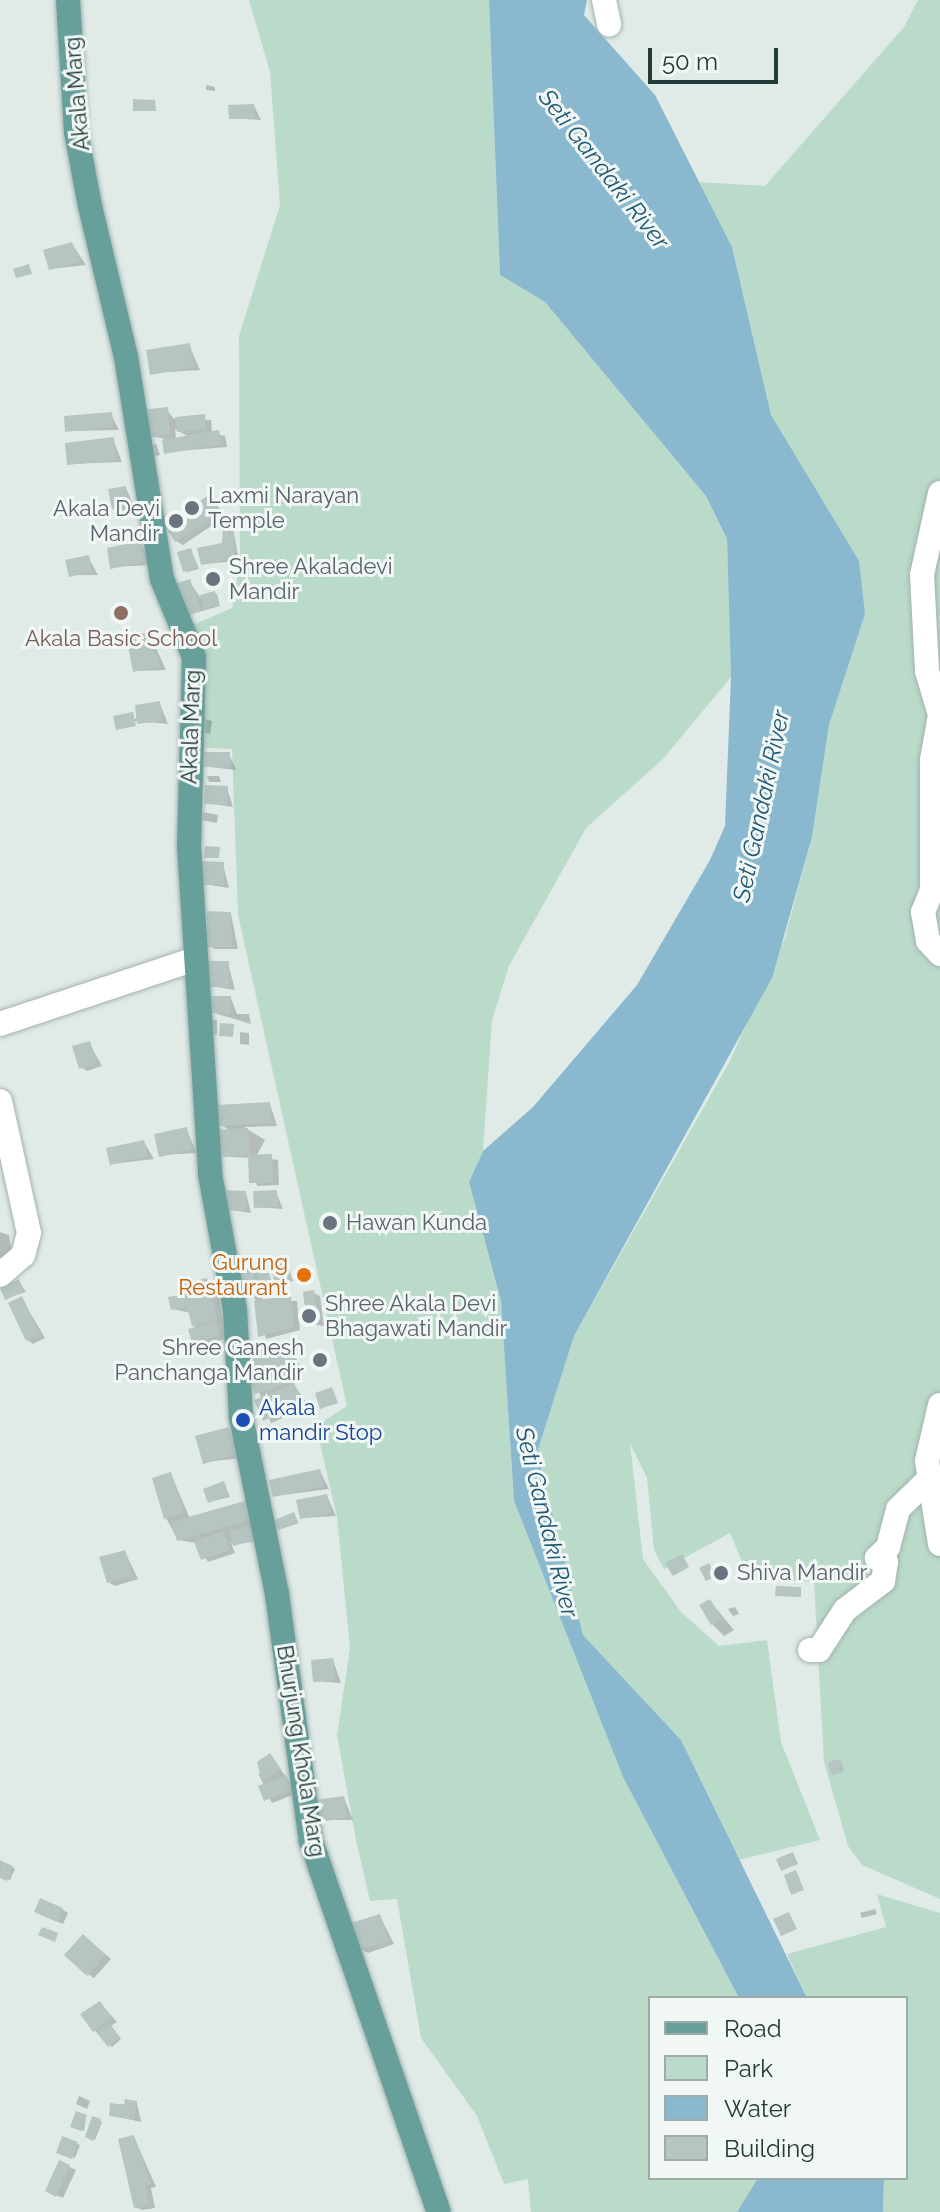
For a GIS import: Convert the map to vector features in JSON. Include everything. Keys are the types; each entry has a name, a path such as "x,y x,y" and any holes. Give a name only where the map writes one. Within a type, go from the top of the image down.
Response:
{"main road":[{"name":"Akala Marg","path":"68,0 76,132 90,206 126,357 162,579 194,657 188,737 195,959 210,1174 235,1310 241,1417"},
{"name":"Bhurjung Khola Marg","path":"241,1417 277,1594 311,1841 439,2212"}],"street":[{"path":"604,0 609,24"},
{"path":"940,493 922,600 927,671 940,715 932,760 932,890 923,912 928,941 940,954"},
{"path":"0,1024 195,959"},
{"path":"0,1101 29,1233 23,1255 0,1275"},
{"path":"940,1405 929,1479 940,1544"},
{"path":"810,1650 819,1650 845,1610 883,1581 886,1562 877,1558 888,1547 898,1509 929,1479"}],"green space":[{"path":"249,0 489,0 500,275 545,302 706,496 727,539 731,677 663,759 586,828 509,966 492,1020 483,1151 469,1182 501,1301 514,1501 623,1777 738,1996 648,1996 648,2180 757,2180 737,2212 531,2212 528,2179 504,2184 477,2116 421,2038 397,1899 370,1901 356,1840 337,1735 350,1648 337,1517 316,1426 347,1406 238,915 232,749 195,747 188,627 232,608 240,563 239,336 280,205 270,72"},
{"path":"918,0 940,0 940,1899 862,1865 848,1846 824,1762 814,1582 749,1578 730,1533 664,1569 654,1550 647,1478 630,1443 643,1559 681,1612 719,1646 767,1640 781,1742 820,1840 738,1860 681,1740 583,1635 537,1453 574,1336 730,1061 785,937 812,837 829,725 865,614 771,415 732,247 699,182 765,186 904,27"},
{"path":"877,1894 940,1913 940,2212 883,2212 884,2180 908,2180 908,1996 806,1996 787,1954 886,1927"}],"water":[{"name":"Seti Gandaki River","path":"489,0 587,0 584,15 655,95 732,247 771,415 859,561 865,614 829,725 812,837 772,978 574,1336 537,1453 583,1635 681,1740 806,1996 738,1996 623,1777 514,1501 501,1301 469,1182 483,1151 533,1107 637,985 710,860 725,826 731,677 727,539 706,496 545,302 500,275"},
{"path":"757,2180 884,2180 883,2212 737,2212"}],"building":[{"path":"133,99 155,100 156,111 133,111"},
{"path":"254,104 255,118 229,119 228,105"},
{"path":"72,242 81,262 49,270 43,250"},
{"path":"29,264 32,274 16,278 13,269"},
{"path":"190,343 194,367 150,375 146,350"},
{"path":"168,407 170,435 144,437 141,410"},
{"path":"112,412 113,427 65,432 64,416"},
{"path":"205,414 206,429 177,432 175,417"},
{"path":"219,430 222,444 164,454 162,440"},
{"path":"114,437 116,460 67,465 65,443"},
{"path":"126,486 129,506 112,509 108,489"},
{"path":"209,495 221,512 175,542 164,525"},
{"path":"223,525 233,526 234,558 201,565 197,548 222,543"},
{"path":"141,541 145,562 110,569 107,548"},
{"path":"191,548 197,568 183,572 177,552"},
{"path":"89,555 92,572 69,577 65,560"},
{"path":"190,579 201,611 186,616 175,584"},
{"path":"215,591 219,605 204,609 200,595"},
{"path":"146,633 161,667 133,672 126,636"},
{"path":"160,701 163,721 137,724 135,705"},
{"path":"133,712 136,726 116,730 113,716"},
{"path":"199,752 230,752 230,767 200,767"},
{"path":"205,785 228,786 227,805 204,804"},
{"path":"205,846 220,847 219,858 204,858"},
{"path":"202,861 224,862 224,885 202,885"},
{"path":"207,911 231,912 232,947 207,947"},
{"path":"208,961 229,961 229,987 208,987"},
{"path":"209,996 231,996 231,1013 209,1013"},
{"path":"220,1023 234,1024 233,1037 219,1036"},
{"path":"90,1041 97,1063 79,1069 72,1046"},
{"path":"270,1102 272,1123 219,1126 217,1105"},
{"path":"187,1127 192,1150 159,1157 154,1134"},
{"path":"248,1128 250,1155 216,1157 215,1130"},
{"path":"144,1140 148,1156 110,1165 106,1148"},
{"path":"272,1154 273,1183 249,1183 248,1155"},
{"path":"222,1190 246,1191 246,1211 221,1210"},
{"path":"277,1190 278,1207 254,1208 253,1191"},
{"path":"287,1262 291,1280 275,1284 271,1266"},
{"path":"267,1265 272,1290 260,1293 256,1268"},
{"path":"253,1268 257,1295 242,1297 237,1271"},
{"path":"207,1278 217,1319 192,1326 187,1307 171,1310 168,1297 179,1295 177,1285"},
{"path":"19,1279 24,1291 5,1300 0,1288"},
{"path":"314,1290 318,1323 307,1325 303,1292"},
{"path":"22,1296 40,1335 26,1341 8,1303"},
{"path":"291,1296 294,1327 258,1337 254,1300"},
{"path":"216,1321 220,1336 192,1343 188,1329"},
{"path":"289,1341 295,1363 251,1376 244,1354"},
{"path":"290,1366 295,1381 255,1394 250,1380"},
{"path":"294,1383 303,1403 263,1421 254,1400"},
{"path":"332,1387 338,1403 320,1409 315,1393"},
{"path":"229,1427 236,1455 203,1464 195,1436"},
{"path":"320,1469 324,1486 273,1497 269,1480"},
{"path":"171,1472 184,1513 164,1519 152,1478"},
{"path":"224,1481 229,1495 208,1503 203,1489"},
{"path":"327,1494 331,1513 300,1519 296,1500"},
{"path":"248,1500 253,1519 177,1541 171,1522"},
{"path":"294,1512 298,1522 274,1532 270,1522"},
{"path":"249,1526 253,1541 233,1546 229,1531"},
{"path":"223,1531 230,1550 201,1560 194,1542"},
{"path":"125,1550 133,1576 107,1583 99,1557"},
{"path":"682,1554 689,1567 673,1576 665,1563"},
{"path":"709,1563 716,1576 706,1581 699,1568"},
{"path":"776,1586 801,1587 801,1597 775,1596"},
{"path":"710,1599 722,1619 711,1625 699,1605"},
{"path":"333,1658 335,1680 313,1682 311,1660"},
{"path":"270,1753 281,1769 262,1782 257,1762"},
{"path":"841,1759 844,1772 831,1775 828,1762"},
{"path":"286,1775 292,1790 264,1801 258,1786"},
{"path":"344,1796 347,1818 318,1822 315,1800"},
{"path":"793,1852 798,1864 781,1871 776,1859"},
{"path":"1,1861 13,1866 7,1881 0,1878"},
{"path":"796,1870 804,1890 791,1895 784,1875"},
{"path":"40,1898 63,1908 57,1922 34,1912"},
{"path":"789,1912 797,1929 781,1936 773,1919"},
{"path":"380,1914 389,1941 359,1950 351,1923"},
{"path":"42,1927 58,1933 55,1942 38,1935"},
{"path":"83,1934 106,1955 87,1976 64,1955"},
{"path":"100,2001 112,2018 93,2032 80,2014"},
{"path":"109,2023 120,2037 108,2047 97,2033"},
{"path":"125,2099 137,2101 134,2120 109,2116 110,2103 124,2105"},
{"path":"76,2111 87,2115 81,2131 70,2127"},
{"path":"92,2116 101,2119 93,2141 85,2137"},
{"path":"134,2135 151,2184 145,2185 149,2205 134,2208 118,2139"},
{"path":"62,2136 78,2142 72,2159 56,2153"},
{"path":"59,2160 70,2165 56,2197 45,2191"}],"place":[{"name":"Laxmi Narayan Temple","path":"192,508"},
{"name":"Akala Devi Mandir","path":"176,521"},
{"name":"Shree Akaladevi Mandir","path":"213,579"},
{"name":"Akala Basic School","path":"121,613"},
{"name":"Hawan Kunda","path":"330,1223"},
{"name":"Gurung Restaurant","path":"304,1275"},
{"name":"Shree Akala Devi Bhagawati Mandir","path":"309,1316"},
{"name":"Shree Ganesh Panchanga Mandir","path":"320,1360"},
{"name":"Akala mandir Stop","path":"243,1420"},
{"name":"Shiva Mandir","path":"721,1573"}]}
